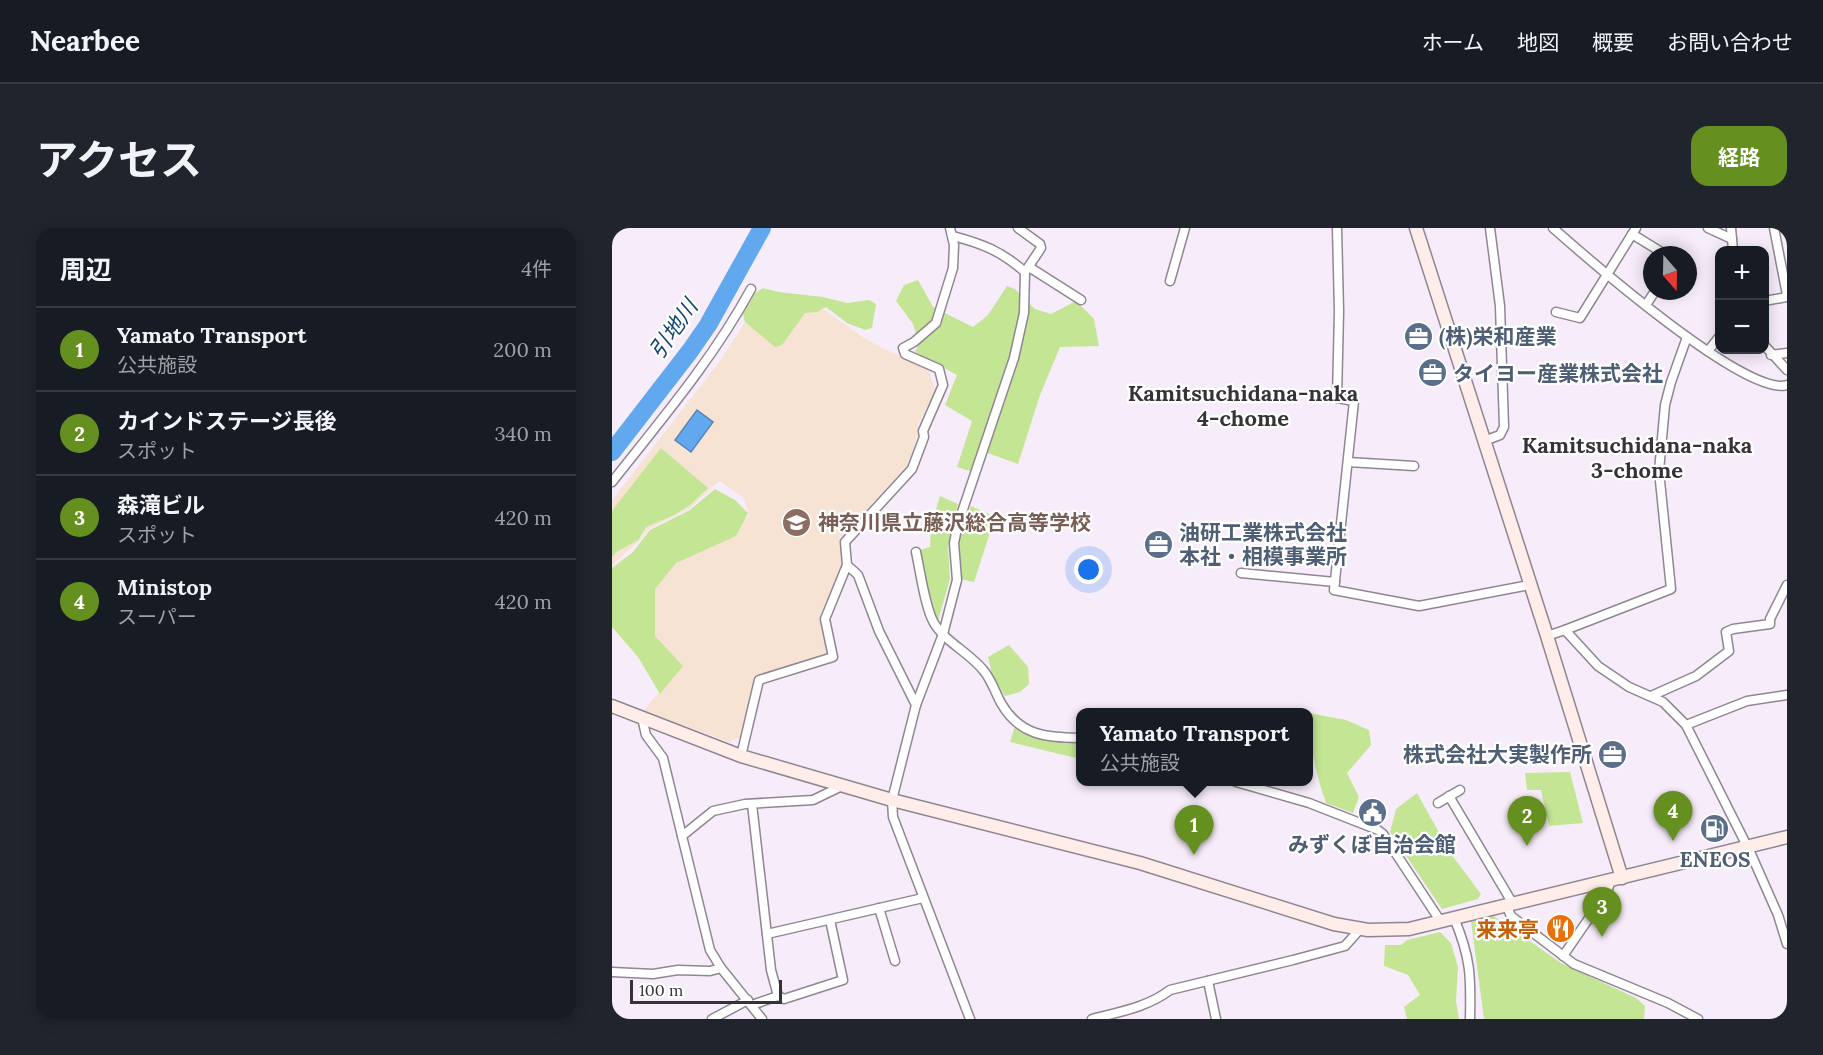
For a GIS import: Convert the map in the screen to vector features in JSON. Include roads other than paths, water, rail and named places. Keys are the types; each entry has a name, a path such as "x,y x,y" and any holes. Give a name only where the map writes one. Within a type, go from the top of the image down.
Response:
{"street":[{"path":"970,1019 893,817 892,800 916,705 943,634 957,580 954,543 1014,358 1024,313 1027,269 1041,248 1040,244 1017,228"},
{"path":"1170,281 1185,228"},
{"path":"1337,228 1339,311 1337,398 1354,401 1334,590 1419,606 1529,585"},
{"path":"1416,228 1547,636 1616,879"},
{"path":"1484,441 1500,435 1504,427 1500,306 1490,228"},
{"path":"1553,228 1687,337 1761,382 1780,387 1787,385"},
{"path":"1708,228 1731,239"},
{"path":"1731,228 1732,246"},
{"path":"1769,300 1787,296 1774,228"},
{"path":"1556,312 1580,318 1634,231 1654,246"},
{"path":"741,756 759,680 833,657 825,619 847,565 844,542 912,469 924,437 923,430 943,385 939,369 905,354 903,348 914,342 936,323 952,268 952,232 984,244 1082,300"},
{"path":"612,482 690,383 734,320 751,289"},
{"path":"1646,305 1649,300"},
{"path":"1547,636 1671,589 1659,471 1665,405 1687,337"},
{"path":"1708,351 1715,341"},
{"path":"1769,352 1787,370"},
{"path":"1771,355 1787,353"},
{"path":"1348,462 1414,466"},
{"path":"916,552 933,622 943,634 977,662 992,681 1000,701 1013,721 1030,731 1054,737 1076,738"},
{"path":"847,565 858,575 879,631 916,705"},
{"path":"1241,573 1335,582"},
{"path":"1651,696 1696,675 1729,651 1726,632 1770,624 1770,619 1787,585"},
{"path":"1565,630 1598,666 1629,687 1663,702 1686,725 1748,847 1778,915 1787,944"},
{"path":"1686,725 1747,701 1787,695"},
{"path":"612,706 741,756 892,800 1140,863 1334,924 1360,929 1409,929 1787,837"},
{"path":"642,718 646,735 663,758 710,950 721,968 762,1019"},
{"path":"682,836 713,811 752,804 813,800 842,786"},
{"path":"1250,786 1310,803 1378,830 1383,834 1441,922"},
{"path":"1438,803 1460,790"},
{"path":"1449,796 1509,904 1511,916 1574,964 1668,1003 1698,1019"},
{"path":"752,804 771,970 778,996"},
{"path":"1563,956 1616,879"},
{"path":"767,934 923,898"},
{"path":"879,909 895,961"},
{"path":"1454,918 1465,943 1468,957 1471,978 1470,1019"},
{"path":"712,1019 750,1002 778,996 784,999 843,980 830,920"},
{"path":"1092,1019 1158,999 1170,990 1345,945 1360,929"},
{"path":"612,972 653,974 678,970 710,971 721,968"},
{"path":"1208,981 1216,1019"}],"water":[{"path":"697,410 713,422 691,452 675,440"}],"waterway":[{"name":"引地川","path":"612,452 708,325 762,228"}],"place":[{"name":"(株)栄和産業","path":"1418,336"},
{"name":"タイヨー産業株式会社","path":"1432,373"},
{"name":"神奈川県立藤沢総合高等学校","path":"797,522"},
{"name":"油研工業株式会社 本社・相模事業所","path":"1158,544"},
{"name":"株式会社大実製作所","path":"1613,754"},
{"name":"みずくぼ自治会館","path":"1372,813"},
{"name":"ENEOS","path":"1715,828"},
{"name":"Ministop","path":"1673,841"},
{"name":"カインドステージ長後","path":"1527,846"},
{"name":"Yamato Transport","path":"1194,855"},
{"name":"来来亭","path":"1560,929"},
{"name":"森滝ビル","path":"1602,937"}],"district":[{"name":"Kamitsuchidana-naka 4-chome","path":"1243,406"},
{"name":"Kamitsuchidana-naka 3-chome","path":"1637,458"}]}
